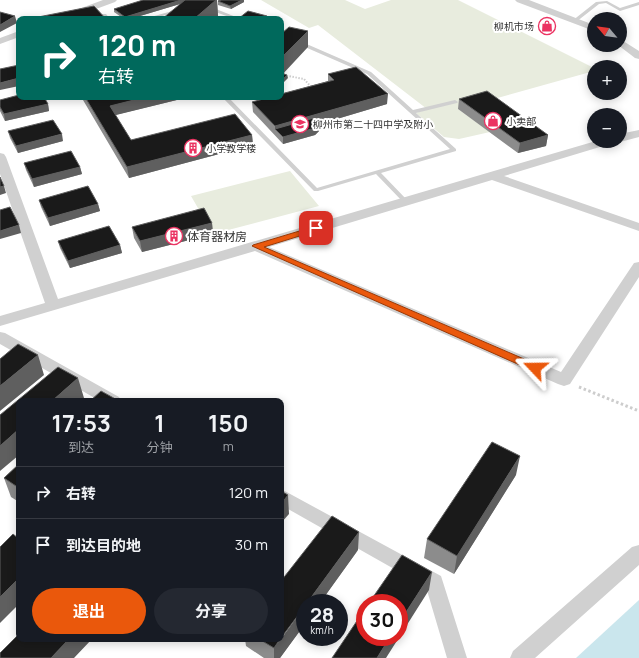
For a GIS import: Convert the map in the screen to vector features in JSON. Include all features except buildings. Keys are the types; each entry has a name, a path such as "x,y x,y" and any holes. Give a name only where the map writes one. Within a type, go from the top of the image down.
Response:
{"street":[{"path":"68,16 112,0"},
{"path":"520,0 587,26"},
{"path":"83,10 103,16"},
{"path":"0,41 16,35"},
{"path":"627,47 639,56"},
{"path":"627,136 639,132"},
{"path":"0,320 406,202 587,148"},
{"path":"0,157 53,305"},
{"path":"492,176 639,227"},
{"path":"256,246 564,380 639,266"},
{"path":"0,337 108,398"},
{"path":"284,498 434,582 457,658"},
{"path":"520,658 639,553"}],"lane":[{"path":"574,21 598,3 607,2 620,10 639,3"},
{"path":"205,6 231,16"},
{"path":"156,16 183,8"},
{"path":"228,100 316,190 454,150 369,73 296,41"},
{"path":"412,112 455,102"},
{"path":"377,172 406,202"}],"path":[{"path":"284,74 304,79 313,89"},
{"path":"564,380 639,411"}],"shaded area":[{"path":"261,0 345,0 365,9 391,0 458,0 587,64 587,73 458,109 490,132 459,139 444,137 416,113 427,109 318,25 309,28"},
{"path":"290,171 319,206 213,234 191,196"}],"water":[{"path":"639,600 639,658 576,658"}],"place":[{"name":"柳机市场","path":"547,26"},
{"name":"小卖部","path":"493,121"},
{"name":"柳州市第二十四中学及附小","path":"300,124"},
{"name":"小学教学楼","path":"193,148"},
{"name":"体育器材房","path":"174,236"}],"route":[{"path":"316,228 256,246 535,368"}]}
